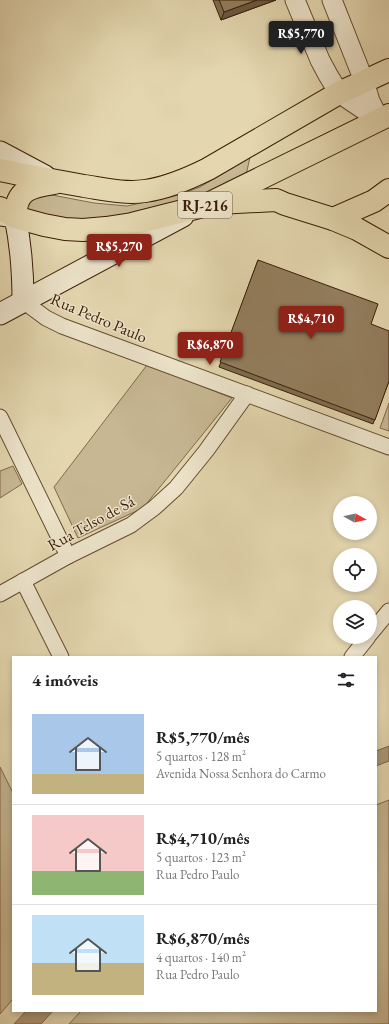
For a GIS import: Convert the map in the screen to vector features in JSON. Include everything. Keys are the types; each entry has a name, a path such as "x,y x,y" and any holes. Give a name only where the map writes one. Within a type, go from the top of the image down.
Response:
{"main road":[{"name":"RJ-216","path":"0,170 59,182 124,192 144,192 163,188 208,170 339,93 389,70"},
{"name":"RJ-216","path":"5,214 65,229 83,230 132,224 203,205 386,122"},
{"path":"0,152 59,182"},
{"path":"23,301 23,267 20,242 5,214 16,211 18,200 26,191 42,185 59,182"},
{"path":"333,219 374,200 389,190"},
{"path":"0,314 203,205 276,200 333,219 357,229 389,247"}],"street":[{"path":"295,0 323,65 339,93 386,122"},
{"path":"332,0 364,81 370,101 386,122"},
{"name":"Rua Pedro Paulo","path":"23,301 46,318 62,326 389,446"},
{"name":"Rua Telso de Sá","path":"0,594 68,556 131,525 154,508 176,488 206,451 247,394"},
{"path":"0,417 68,556"},
{"path":"23,581 60,656"},
{"path":"377,626 389,611"},
{"path":"353,656 362,644"}],"shaded area":[{"path":"250,157 245,180 223,193 120,222 44,222 24,207 26,199 47,194 94,203 127,206 179,195 200,187"},
{"path":"147,365 232,398 143,508 78,538 54,487"},
{"path":"389,403 389,431 380,428"},
{"path":"13,466 22,484 0,498 0,471"},
{"path":"389,746 389,761 377,766 377,751"},
{"path":"0,767 12,791 12,1000 0,1014"},
{"path":"389,800 389,1024 69,1024 80,1012 377,1012 377,805"},
{"path":"25,1012 52,1012 41,1024 14,1024"}],"building":[{"path":"219,0 257,0 224,12"},
{"path":"258,260 378,304 371,324 389,331 389,381 375,420 220,362"}]}
